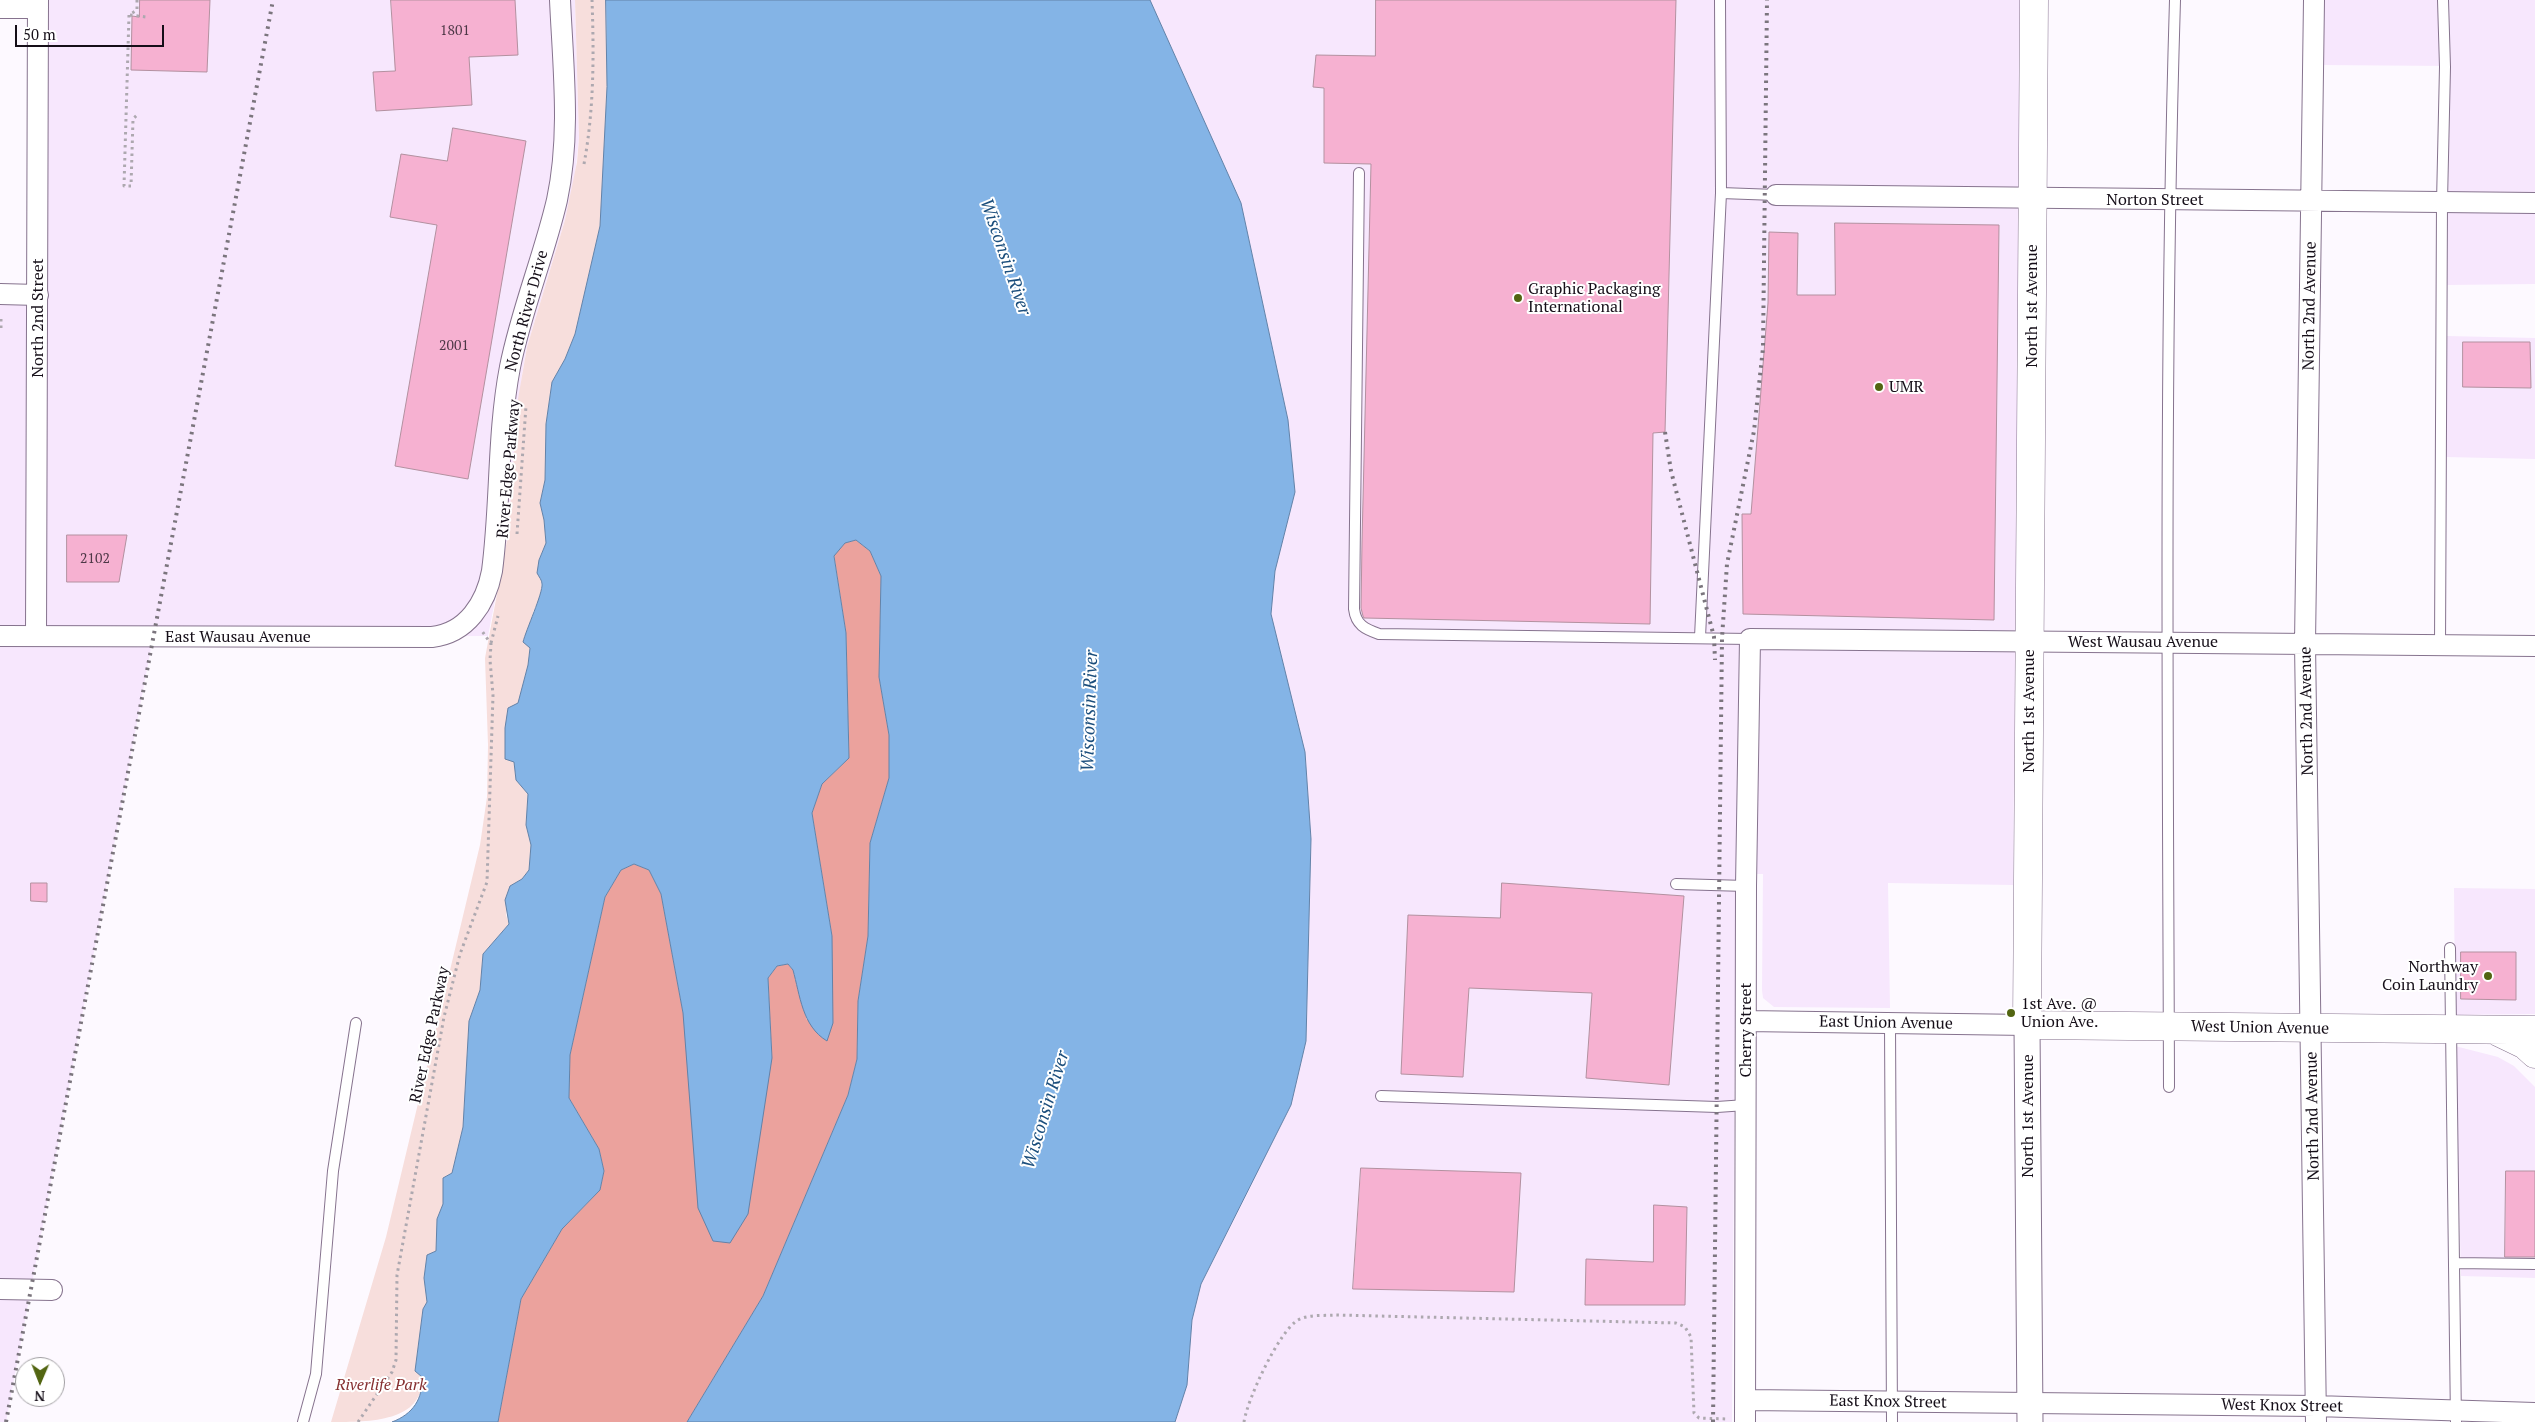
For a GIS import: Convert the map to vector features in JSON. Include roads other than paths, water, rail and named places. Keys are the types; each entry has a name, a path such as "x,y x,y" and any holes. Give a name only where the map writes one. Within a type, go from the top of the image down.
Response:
{"main road":[{"name":"North 1st Avenue","path":"2027,1025 2034,0"},
{"name":"West Union Avenue","path":"2027,1025 2312,1030 2535,1030"},
{"path":"2492,1030 2518,1042 2535,1054"}],"street":[{"name":"North River Drive","path":"471,618 485,594 492,570 503,410 511,366 546,239 560,178 564,120 560,0"},
{"name":"North 2nd Avenue","path":"2314,0 2305,643 2316,1414"},
{"path":"0,8 38,4"},
{"name":"North 2nd Street","path":"36,636 38,4"},
{"name":"Norton Street","path":"1776,195 2535,203"},
{"path":"0,294 38,295"},
{"name":"East Wausau Avenue","path":"0,636 432,637 448,635 471,618"},
{"name":"West Wausau Avenue","path":"1750,639 2535,646"},
{"name":"Cherry Street","path":"1746,1414 1746,886 1750,639"},
{"name":"East Union Avenue","path":"1746,1021 2027,1025"},
{"name":"North 1st Avenue","path":"2027,1025 2030,1413"},
{"path":"0,1289 52,1290"},
{"name":"East Knox Street","path":"1746,1414 1892,1402 2030,1413"},
{"name":"West Knox Street","path":"2030,1413 2456,1416 2535,1413"}],"lane":[{"path":"1700,637 1721,193 1720,0"},
{"path":"2168,1087 2167,642 2169,200 2175,0"},
{"path":"2440,645 2442,202 2445,67 2443,0"},
{"path":"1359,173 1354,609 1358,623 1367,630 1379,634 1750,639"},
{"path":"1721,193 1776,195"},
{"path":"1676,884 1746,886"},
{"path":"2450,948 2456,1416"},
{"path":"303,1422 316,1374 334,1171 356,1023"},
{"path":"1890,1024 1892,1422"},
{"path":"1381,1096 1707,1106 1746,1105"},
{"path":"2454,1263 2535,1264"}],"water":[{"name":"Wisconsin River","path":"606,0 1150,0 1241,203 1288,420 1295,492 1275,571 1271,614 1305,752 1311,839 1306,1041 1291,1105 1201,1284 1192,1320 1187,1385 1175,1422 687,1422 763,1296 848,1095 857,1059 858,1001 868,936 870,843 889,778 889,735 879,677 881,576 870,551 856,540 845,543 834,556 846,633 849,758 822,784 812,813 832,936 833,1023 827,1041 819,1035 807,1019 793,970 788,964 777,966 768,978 772,1058 748,1214 730,1243 713,1241 698,1208 683,1013 661,894 649,870 634,864 621,870 605,897 570,1055 569,1098 599,1149 604,1171 600,1190 562,1229 521,1299 498,1422 392,1422 406,1415 411,1410 421,1392 422,1377 415,1371 423,1309 427,1302 424,1278 427,1255 436,1251 437,1219 443,1204 443,1178 452,1173 463,1127 469,1021 480,990 483,954 509,924 505,900 510,886 522,879 529,870 531,845 526,825 528,794 516,780 514,762 505,759 505,728 508,708 518,703 528,665 530,648 523,642 542,589 542,581 537,573 539,560 546,543 540,503 545,480 546,424 552,382 565,359 575,334 600,226 607,87"}],"railway":[{"path":"6,1422 273,0"},
{"path":"1713,1422 1722,638 1727,564 1754,431 1763,348 1767,0"},
{"path":"1665,432 1671,471 1714,637 1715,660"}],"place":[{"name":"Graphic Packaging International","path":"1518,298"},
{"name":"UMR","path":"1879,387"},
{"name":"Northway Coin Laundry","path":"2488,976"},
{"name":"1st Ave. @ Union Ave.","path":"2011,1013"}],"park label":[{"name":"Riverlife Park","path":"381,1385"}]}
